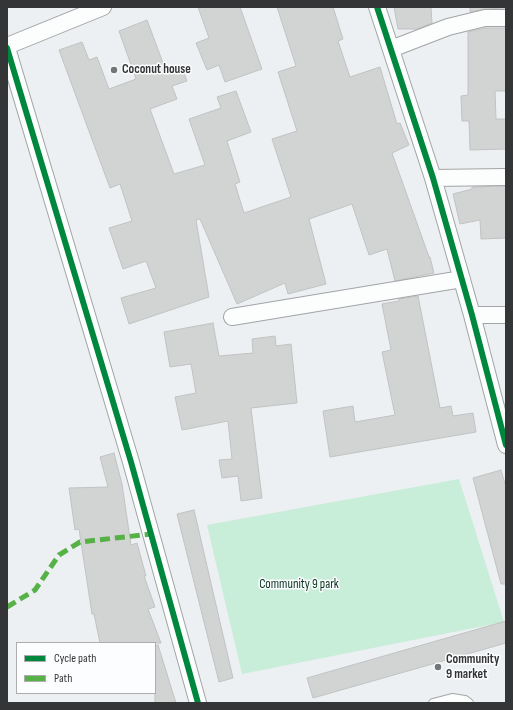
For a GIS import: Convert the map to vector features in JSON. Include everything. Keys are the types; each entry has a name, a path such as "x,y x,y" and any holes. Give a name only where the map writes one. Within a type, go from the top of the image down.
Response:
{"street":[{"path":"103,7 7,47 131,462 198,703"},
{"path":"377,7 433,178 472,315 500,398 506,445"},
{"path":"391,49 448,28 485,18 506,18"},
{"path":"433,178 506,177"},
{"path":"232,317 462,279"},
{"path":"472,315 506,315"}],"lane":[{"path":"433,703 452,698 465,700 469,703"}],"green space":[{"name":"Community 9 park","path":"459,479 504,622 242,674 207,525"}],"building":[{"path":"198,7 240,7 262,69 225,82 219,65 207,70 196,43 209,38"},
{"path":"277,7 333,7 343,39 338,41 350,77 380,67 397,124 400,123 409,145 392,153 430,257 434,273 395,281 387,249 369,255 352,204 309,219 326,284 288,294 285,283 237,304 200,219 196,220 209,297 129,324 121,298 156,288 146,261 123,269 109,228 132,221 120,184 110,188 59,50 82,42 89,60 97,57 109,89 136,79 119,31 147,20 166,71 181,65 187,81 172,86 177,99 150,109 174,174 205,165 189,119 221,108 217,97 236,91 251,132 227,141 240,182 235,184 244,213 291,197 272,139 297,131 278,72 296,66"},
{"path":"394,7 431,7 432,23 417,29 398,29"},
{"path":"470,7 506,8 485,9 470,12"},
{"path":"486,28 506,28 506,91 495,91 496,119 506,119 506,149 470,150 469,121 462,121 461,96 468,95 468,32"},
{"path":"506,186 506,238 481,239 480,220 460,224 453,194 472,189 472,187"},
{"path":"418,296 440,408 451,406 453,416 473,413 476,432 330,457 323,411 353,406 355,422 395,415 382,352 391,350 382,304"},
{"path":"213,323 219,356 253,353 252,339 275,336 276,346 291,344 297,403 251,408 262,498 241,501 238,476 222,478 219,460 232,459 228,421 182,430 175,397 196,393 191,364 170,367 164,332"},
{"path":"114,453 122,484 131,545 137,543 146,576 144,576 155,607 148,609 161,643 100,642 94,614 92,614 79,529 75,530 69,488 108,487 100,457"},
{"path":"501,470 506,487 506,584 501,584 473,478"},
{"path":"194,510 233,678 219,682 177,514"},
{"path":"506,621 506,643 313,698 307,678"},
{"path":"158,645 176,703 155,703 156,646"}],"marked path":[{"path":"7,607 35,590 59,555 80,542 151,534"}],"cycle path":[{"path":"377,7 433,178 472,315 506,445"},
{"path":"7,48 131,462 198,703"}],"place":[{"name":"Coconut house","path":"114,70"},
{"name":"Community 9 market","path":"438,667"}]}
